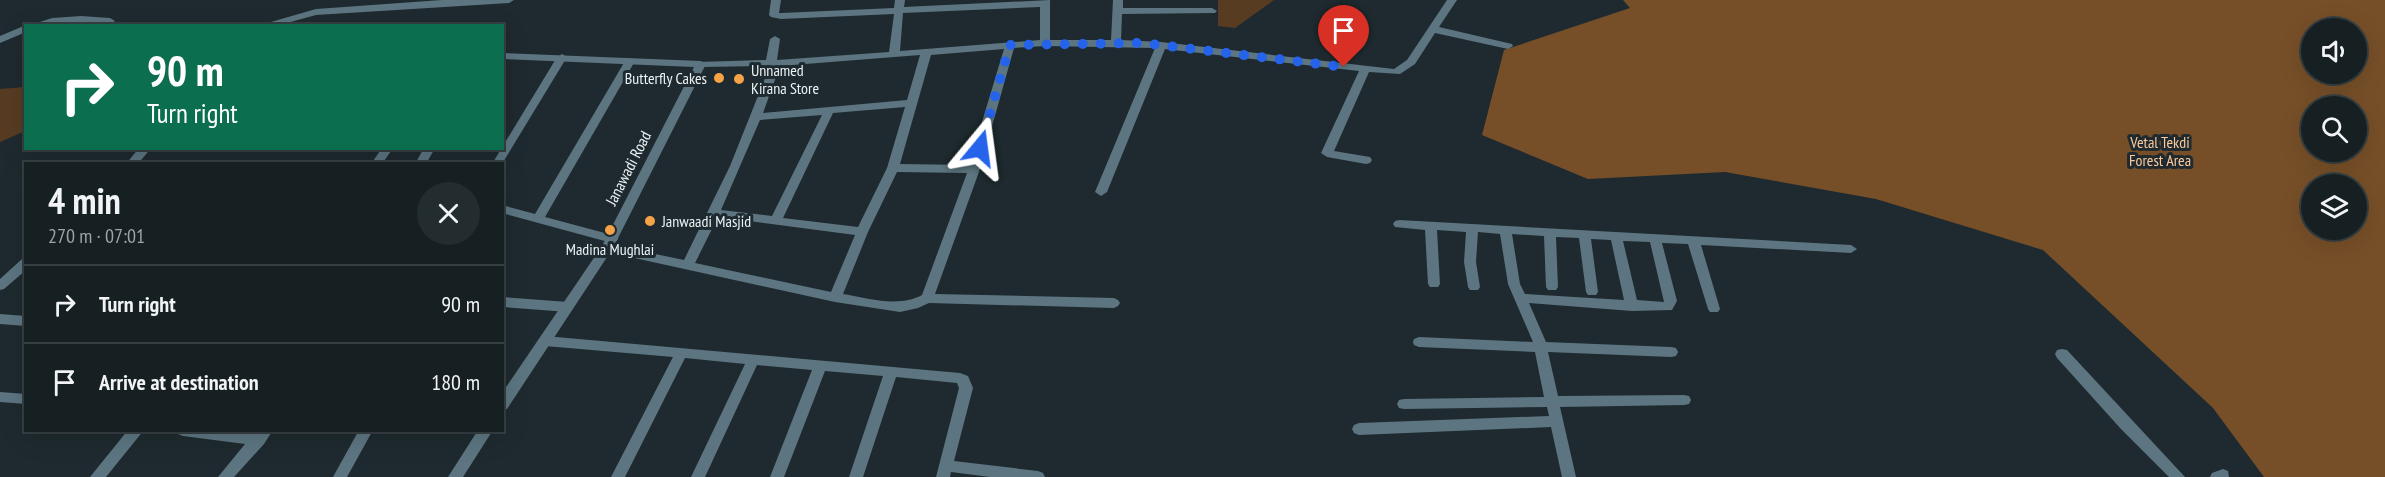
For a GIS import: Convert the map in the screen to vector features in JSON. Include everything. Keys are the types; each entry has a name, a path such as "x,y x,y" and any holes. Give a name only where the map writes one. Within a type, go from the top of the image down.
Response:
{"street":[{"path":"316,12 325,0"},
{"path":"270,24 316,12 456,1 509,0"},
{"path":"776,0 773,12 774,15 781,16 899,12 1045,2 1045,43"},
{"path":"894,56 900,0"},
{"path":"1116,43 1118,0"},
{"path":"504,56 701,64 773,63 894,56 1010,45 1116,43 1161,45 1389,72 1402,70 1411,62 1452,0"},
{"path":"1118,11 1212,11"},
{"path":"38,24 73,18 110,21"},
{"path":"0,40 24,29"},
{"path":"1433,29 1508,46"},
{"path":"688,265 715,213 758,117 773,63 775,39"},
{"path":"927,298 974,169 1010,45"},
{"path":"1101,192 1161,45"},
{"path":"835,297 862,232 893,168 926,53"},
{"path":"498,162 562,57"},
{"path":"538,219 630,61"},
{"name":"Janawadi Road","path":"504,402 610,243 701,64"},
{"path":"1365,70 1327,153 1366,160"},
{"path":"758,117 911,103"},
{"path":"776,221 829,111"},
{"path":"132,162 144,150"},
{"path":"893,168 974,169"},
{"path":"504,209 610,243 688,265 835,297 905,307 927,298 1114,303"},
{"path":"715,213 862,232"},
{"path":"1399,224 1851,249"},
{"path":"1431,227 1434,284"},
{"path":"1472,229 1470,262 1474,287"},
{"path":"1505,230 1514,284 1538,337 1569,477"},
{"path":"1550,232 1552,287"},
{"path":"1584,233 1592,292"},
{"path":"1616,236 1632,306"},
{"path":"1520,298 1664,308 1670,306 1655,238"},
{"path":"1693,240 1714,309"},
{"path":"0,286 24,264"},
{"path":"504,302 568,306"},
{"path":"0,319 24,321"},
{"path":"545,341 960,378 965,384 945,471 1038,477"},
{"path":"1419,342 1671,352"},
{"path":"618,477 681,354"},
{"path":"2062,354 2126,425 2178,477"},
{"path":"698,477 753,360"},
{"path":"777,477 820,366"},
{"path":"856,477 891,372"},
{"path":"0,397 24,399"},
{"path":"1404,404 1684,400"},
{"path":"1359,429 1558,421"},
{"path":"97,477 135,432"},
{"path":"209,432 263,435"},
{"path":"340,477 365,432"},
{"path":"455,477 485,432"},
{"path":"225,477 263,435"}],"shaded area":[{"path":"1218,0 1274,0 1235,28 1218,26"},
{"path":"24,87 24,131 0,142 0,89"}],"green space":[{"name":"Vetal Tekdi Forest Area","path":"1623,0 2385,0 2385,477 2264,477 2213,408 2043,250 1876,199 1725,172 1588,179 1482,135 1504,50 1630,8"}],"place":[{"name":"Butterfly Cakes","path":"719,78"},
{"name":"Unnamed Kirana Store","path":"739,79"},
{"name":"Janwaadi Masjid","path":"650,221"},
{"name":"Madina Mughlai","path":"610,230"}],"route":[{"path":"980,148 1010,45 1142,43 1344,67"}]}
